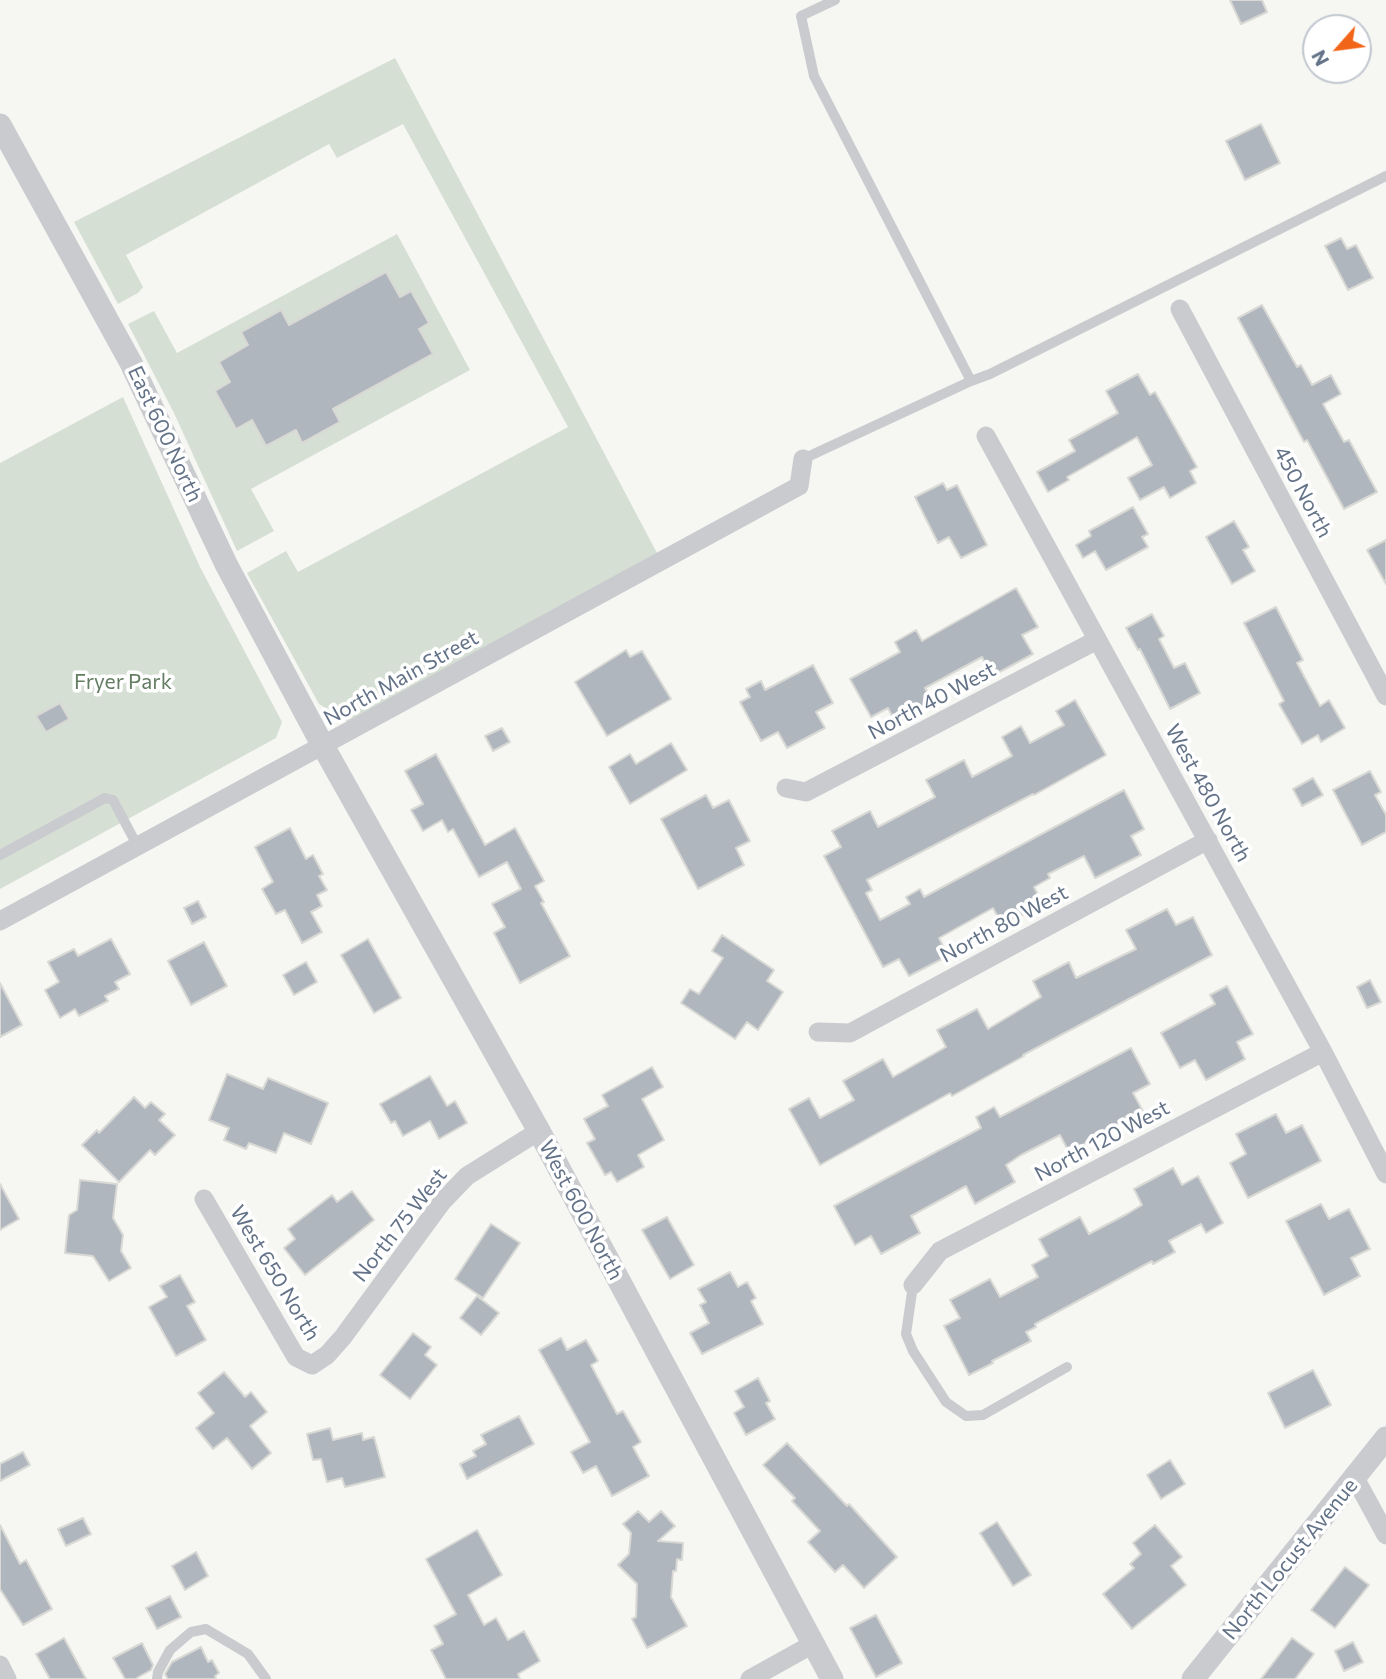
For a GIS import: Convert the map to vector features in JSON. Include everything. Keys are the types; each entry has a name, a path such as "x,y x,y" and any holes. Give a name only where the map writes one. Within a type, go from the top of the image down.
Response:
{"street":[{"name":"East 600 North","path":"0,125 131,363 226,564 323,746"},
{"name":"450 North","path":"1180,309 1386,696"},
{"name":"West 480 North","path":"986,436 1323,1052 1386,1174"},
{"name":"North Main Street","path":"2,915 138,847 799,486 803,459"},
{"name":"North 40 West","path":"786,788 806,792 1097,640"},
{"name":"West 600 North","path":"323,746 539,1131 832,1679"},
{"name":"North 80 West","path":"818,1032 850,1033 1208,840"},
{"name":"North 120 West","path":"913,1285 940,1251 1323,1052"},
{"name":"North 75 West","path":"312,1365 327,1355 343,1337 442,1202 467,1176 539,1131"},
{"name":"West 650 North","path":"204,1199 296,1357 312,1365"},
{"name":"North Locust Avenue","path":"1193,1679 1386,1438"},
{"path":"1355,1478 1386,1535"},
{"path":"750,1679 813,1644"},
{"path":"0,1665 7,1679"}],"lane":[{"path":"835,0 801,16 814,76 971,381"},
{"path":"803,459 1002,368 1386,176"},
{"path":"0,855 105,798 113,800 138,847"},
{"path":"913,1285 906,1334 913,1351 946,1402 965,1416 983,1415 1067,1367"},
{"path":"157,1679 170,1650 191,1632 205,1629 248,1654 266,1679"}],"green space":[{"path":"395,58 657,553 348,724 340,709 330,711 319,704 247,573 286,551 298,572 568,427 403,124 337,158 329,144 126,255 143,287 138,293 118,304 74,222"},
{"path":"397,234 470,370 251,489 274,531 237,551 174,413 128,324 154,311 177,353"},
{"name":"Fryer Park","path":"123,397 200,567 282,722 276,738 0,889 0,463"}],"building":[{"path":"1230,0 1262,0 1267,12 1241,24"},
{"path":"1261,124 1280,163 1245,180 1226,141"},
{"path":"1341,238 1347,249 1356,245 1373,278 1348,290 1325,246"},
{"path":"386,272 400,297 411,291 429,323 419,329 433,354 333,409 340,422 302,443 296,430 266,446 252,420 236,429 215,391 230,382 219,362 248,345 241,332 281,310 289,325"},
{"path":"1262,305 1297,367 1301,365 1312,385 1331,375 1341,394 1323,404 1344,442 1349,440 1377,492 1344,509 1307,440 1304,442 1238,318"},
{"path":"1138,374 1150,395 1155,392 1197,467 1190,471 1196,483 1170,498 1164,487 1140,500 1128,478 1152,465 1137,437 1067,477 1069,480 1048,492 1037,472 1075,451 1069,440 1118,413 1106,391"},
{"path":"943,483 947,490 957,485 987,545 961,558 949,537 938,543 915,497"},
{"path":"1133,507 1148,534 1142,537 1148,547 1106,570 1095,551 1083,558 1076,545 1091,536 1089,531"},
{"path":"1234,521 1249,547 1243,550 1255,571 1232,584 1206,537"},
{"path":"1386,540 1386,584 1367,550"},
{"path":"1016,588 1038,627 1022,635 1033,654 992,676 982,657 925,688 934,704 896,724 888,708 871,717 850,679 900,652 895,642 916,630 922,641"},
{"path":"1276,607 1303,660 1297,663 1320,706 1329,700 1345,728 1321,742 1318,735 1302,744 1279,704 1284,701 1244,623"},
{"path":"1152,614 1164,636 1159,639 1174,668 1185,663 1200,693 1170,709 1140,649 1138,650 1126,628"},
{"path":"626,650 630,657 642,651 671,699 607,736 575,682"},
{"path":"813,665 833,703 816,712 825,728 787,748 778,732 761,741 740,702 750,697 746,689 761,681 765,690"},
{"path":"1075,700 1106,755 867,880 872,890 866,893 880,920 910,904 906,897 920,889 924,897 1124,790 1144,829 1131,836 1141,855 1095,878 1084,856 1048,874 1050,878 1034,887 1043,904 1003,926 993,908 939,938 948,956 909,976 899,959 883,967 824,856 841,847 832,831 870,811 878,827 935,797 926,780 964,760 972,777 1012,756 1002,737 1021,726 1030,743 1064,725 1056,711"},
{"path":"60,703 69,719 46,732 36,716"},
{"path":"502,728 510,742 493,751 485,736"},
{"path":"671,743 687,770 630,804 609,767 630,754 636,764"},
{"path":"436,754 485,845 515,828 544,881 535,886 544,902 541,903 570,956 520,983 494,933 505,927 492,904 521,889 507,862 479,877 453,829 448,832 442,820 423,831 411,810 423,804 405,771"},
{"path":"1370,771 1381,792 1375,795 1386,815 1386,832 1362,845 1333,790"},
{"path":"1313,778 1323,795 1302,806 1293,789"},
{"path":"706,795 713,808 729,800 750,841 736,848 744,865 698,889 661,819"},
{"path":"290,828 306,859 313,855 323,874 319,876 327,890 317,895 322,906 311,912 322,932 302,943 285,910 276,914 262,889 273,882 255,847"},
{"path":"198,901 206,917 192,924 184,908"},
{"path":"1167,909 1176,925 1193,917 1212,955 820,1165 789,1109 809,1098 820,1118 854,1100 843,1081 883,1059 893,1077 946,1047 937,1030 977,1009 988,1029 1041,997 1033,981 1069,962 1076,978 1136,949 1126,930"},
{"path":"722,935 774,970 767,981 783,992 758,1030 747,1022 735,1039 681,1003 690,989 699,994 723,958 712,951"},
{"path":"111,939 130,974 115,982 119,989 105,996 108,1001 79,1016 75,1009 60,1018 45,990 59,982 48,962 74,949 78,956"},
{"path":"368,939 401,998 374,1013 341,955"},
{"path":"204,942 227,986 191,1005 168,961"},
{"path":"306,962 317,982 294,995 283,975"},
{"path":"1370,980 1381,1002 1367,1008 1357,987"},
{"path":"0,983 22,1025 0,1037"},
{"path":"1227,986 1253,1034 1237,1042 1245,1059 1206,1080 1195,1060 1180,1068 1161,1033 1215,1004 1210,995"},
{"path":"1131,1048 1150,1084 1133,1093 1144,1113 1069,1152 1060,1135 1021,1155 1006,1165 1015,1182 975,1204 966,1186 911,1216 920,1233 881,1254 871,1236 855,1245 834,1206 981,1128 976,1117 994,1107 1000,1117"},
{"path":"652,1067 663,1087 642,1099 664,1140 638,1155 644,1167 617,1182 611,1172 605,1175 587,1143 595,1139 584,1119 608,1106 602,1095"},
{"path":"227,1074 263,1089 268,1078 328,1103 311,1144 284,1133 276,1153 249,1143 246,1149 224,1140 229,1128 209,1120"},
{"path":"430,1076 447,1106 455,1101 467,1123 439,1139 430,1121 403,1136 395,1121 391,1123 380,1104"},
{"path":"134,1097 145,1108 151,1102 165,1114 159,1120 175,1135 155,1155 150,1150 119,1182 82,1145 97,1130 99,1133"},
{"path":"1276,1114 1286,1133 1302,1125 1321,1161 1248,1198 1230,1163 1246,1154 1236,1134"},
{"path":"1173,1168 1182,1185 1198,1176 1223,1223 1206,1233 1201,1224 1169,1241 1175,1252 1153,1264 1152,1261 1035,1324 1036,1327 1026,1332 1031,1341 969,1375 944,1326 960,1318 950,1300 990,1279 1000,1297 1038,1277 1032,1265 1048,1256 1039,1239 1080,1217 1089,1234 1127,1214 1142,1205 1134,1189"},
{"path":"80,1180 117,1184 113,1218 123,1235 121,1251 131,1268 109,1281 93,1256 65,1253 69,1215 77,1210"},
{"path":"0,1184 19,1219 0,1230"},
{"path":"352,1191 374,1220 305,1275 284,1248 295,1239 288,1229 332,1195 337,1202"},
{"path":"1321,1204 1329,1219 1349,1209 1370,1249 1351,1258 1360,1276 1324,1295 1286,1221"},
{"path":"667,1217 694,1265 670,1279 642,1230"},
{"path":"491,1224 520,1243 483,1298 455,1279"},
{"path":"730,1272 738,1287 747,1282 756,1298 751,1301 763,1324 702,1354 690,1333 709,1323 700,1305 706,1302 698,1289"},
{"path":"180,1275 195,1302 187,1306 206,1340 176,1356 149,1307 167,1297 160,1286"},
{"path":"477,1296 499,1313 481,1335 460,1318"},
{"path":"413,1333 431,1347 425,1355 437,1365 410,1399 380,1375"},
{"path":"561,1338 567,1350 586,1340 598,1361 591,1365 617,1414 623,1411 641,1442 633,1447 649,1476 612,1496 596,1466 583,1473 571,1452 590,1442 539,1350"},
{"path":"1313,1370 1331,1405 1285,1428 1268,1393"},
{"path":"224,1372 245,1397 251,1392 267,1412 250,1426 271,1453 252,1469 227,1438 213,1449 196,1428 214,1413 198,1393"},
{"path":"758,1378 770,1401 766,1403 775,1419 746,1435 734,1413 744,1407 735,1391"},
{"path":"519,1416 534,1444 467,1479 460,1464 476,1456 473,1451 486,1444 481,1435"},
{"path":"330,1428 333,1440 362,1433 363,1440 374,1437 385,1477 345,1487 342,1478 327,1482 321,1459 313,1460 307,1434"},
{"path":"787,1443 847,1506 849,1504 897,1557 864,1588 843,1565 835,1572 808,1542 820,1531 792,1501 795,1498 763,1465"},
{"path":"23,1452 30,1465 0,1481 0,1464"},
{"path":"1170,1460 1185,1484 1161,1499 1147,1475"},
{"path":"638,1511 649,1522 661,1511 675,1526 658,1541 683,1543 682,1560 677,1559 676,1571 673,1571 671,1597 687,1626 647,1648 632,1619 636,1617 637,1584 618,1565 629,1554 631,1533 623,1524"},
{"path":"83,1518 91,1534 66,1546 58,1529"},
{"path":"997,1522 1031,1575 1013,1586 980,1533"},
{"path":"0,1525 20,1564 26,1560 52,1609 23,1625 0,1589"},
{"path":"1155,1525 1182,1557 1171,1566 1186,1585 1132,1629 1103,1594 1134,1568 1130,1564 1141,1554 1133,1543"},
{"path":"477,1530 502,1575 468,1595 484,1625 496,1618 508,1640 524,1631 540,1661 518,1674 520,1679 446,1679 431,1650 443,1644 434,1626 456,1614 426,1559"},
{"path":"196,1552 208,1576 185,1590 172,1566"},
{"path":"1345,1567 1369,1585 1335,1628 1311,1610"},
{"path":"170,1596 181,1617 157,1629 146,1608"},
{"path":"876,1615 902,1663 876,1677 850,1628"},
{"path":"64,1638 86,1679 50,1679 36,1654"},
{"path":"1292,1638 1314,1654 1295,1679 1261,1679"},
{"path":"1353,1642 1363,1662 1344,1671 1335,1651"},
{"path":"142,1643 153,1665 151,1670 135,1679 125,1679 113,1658"},
{"path":"201,1647 208,1662 212,1660 219,1673 215,1676 216,1679 168,1679 165,1674 172,1662"}]}
